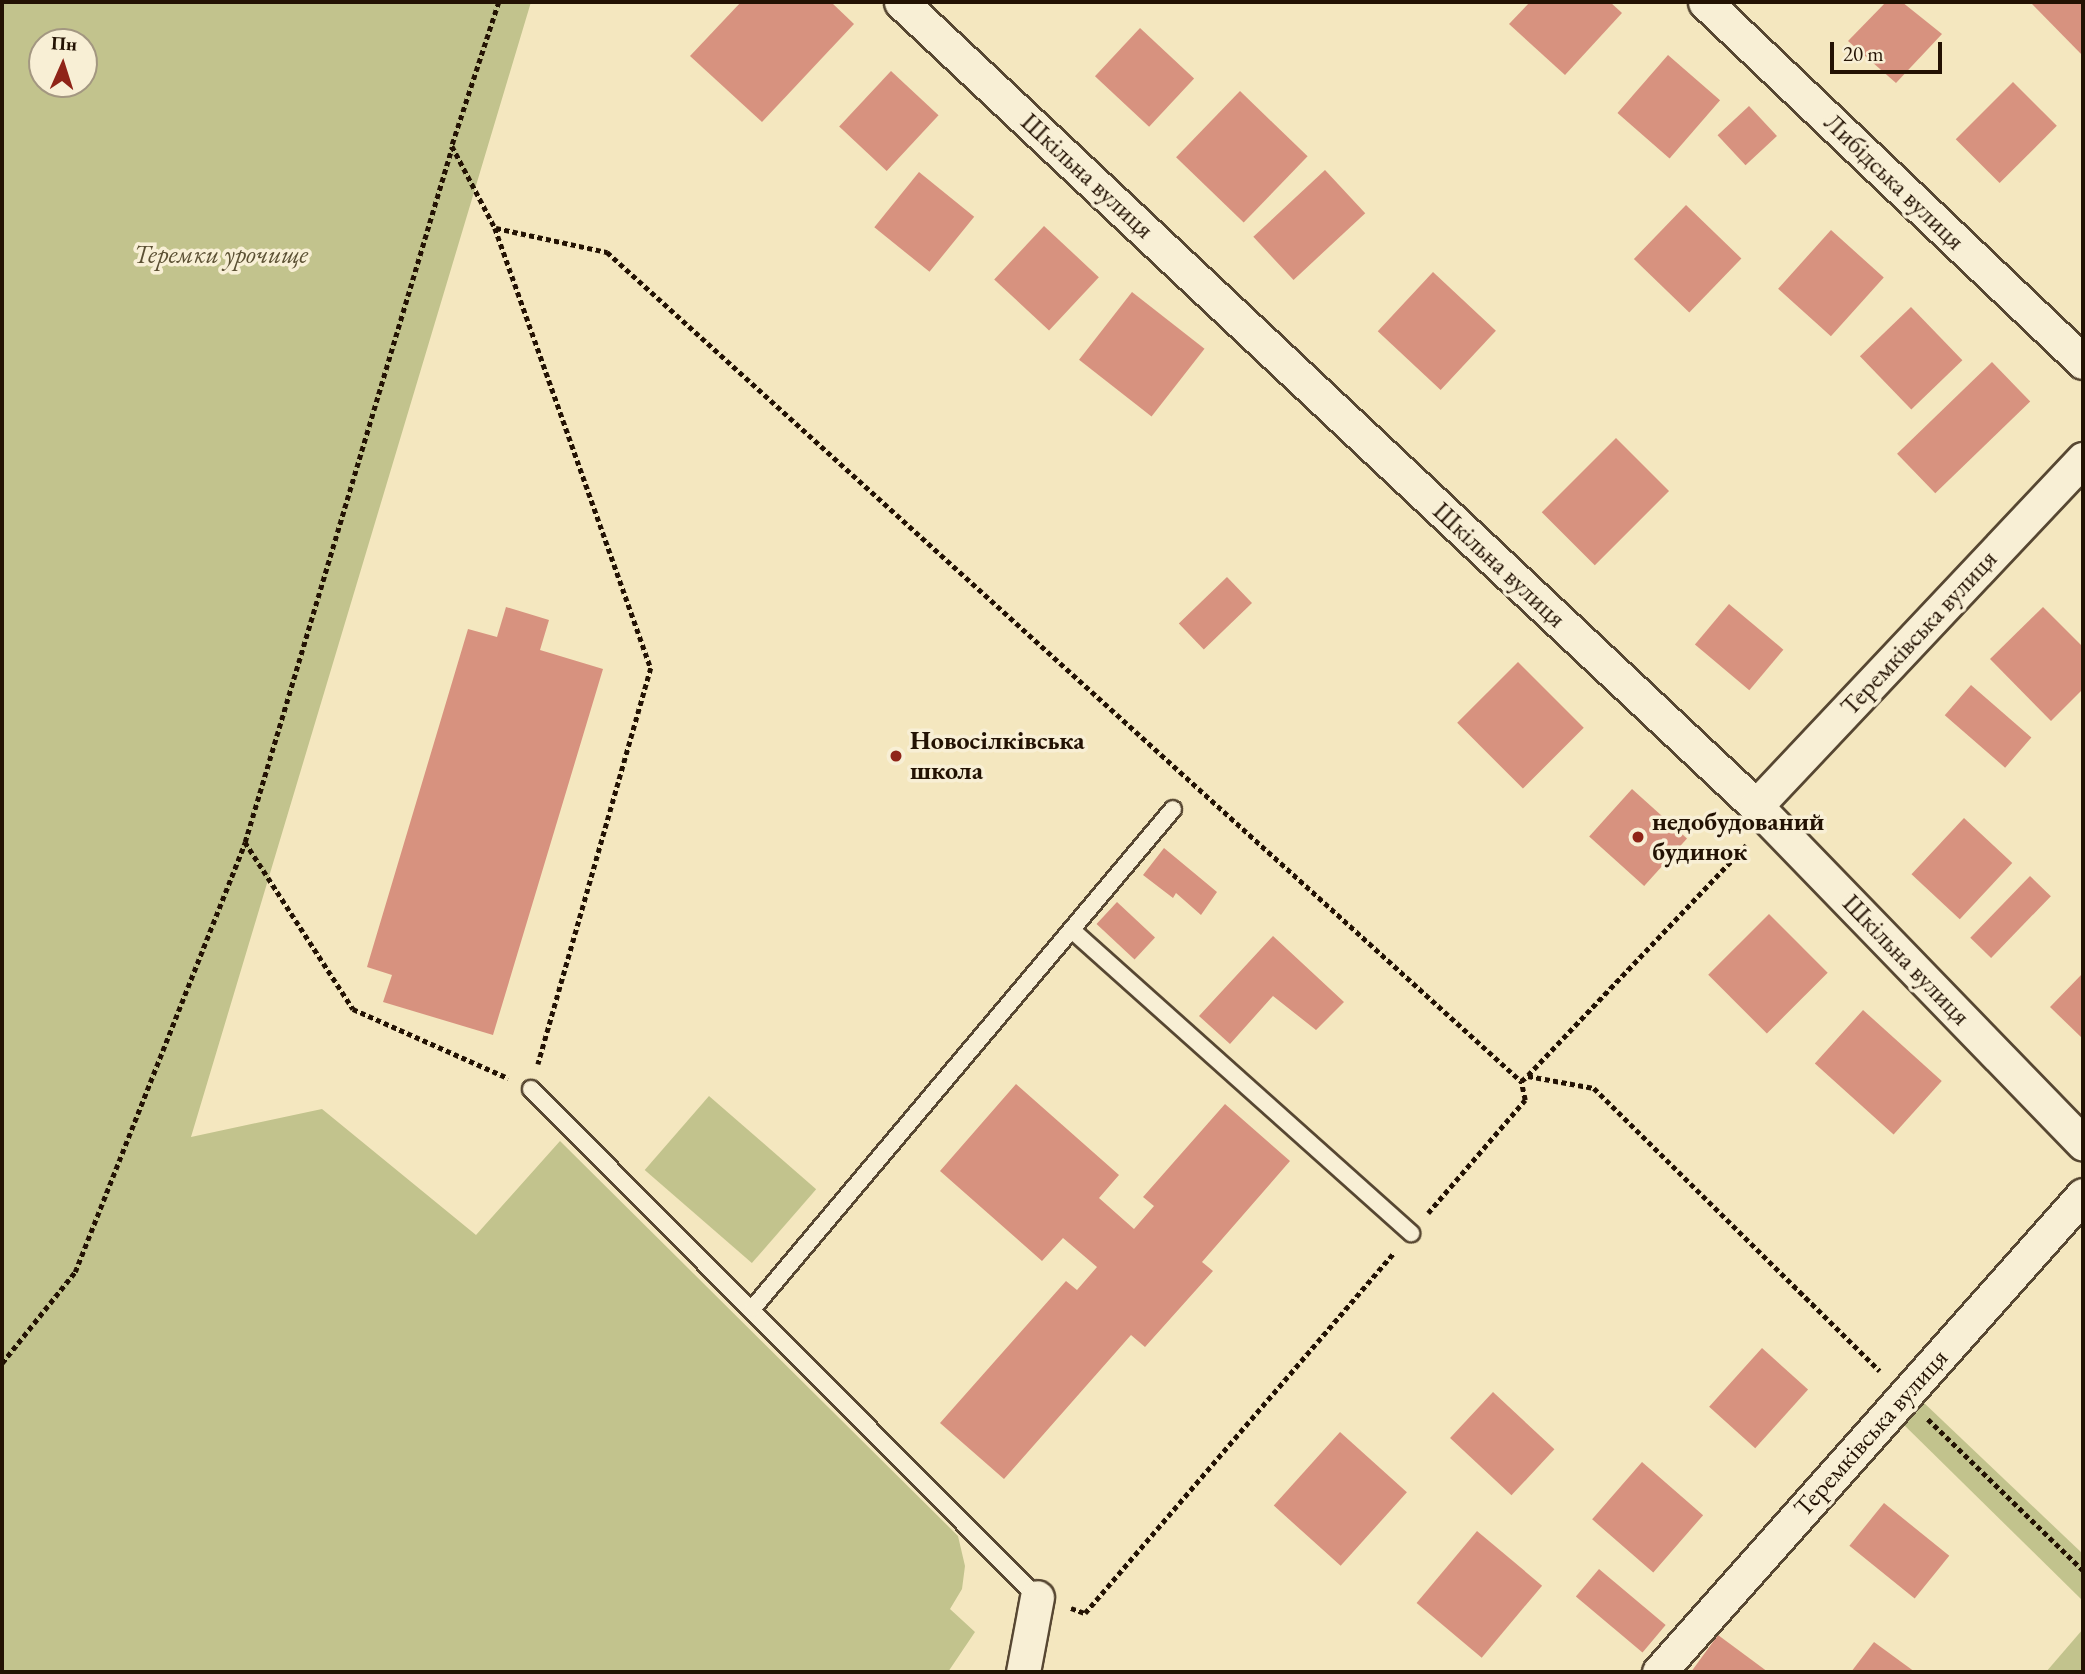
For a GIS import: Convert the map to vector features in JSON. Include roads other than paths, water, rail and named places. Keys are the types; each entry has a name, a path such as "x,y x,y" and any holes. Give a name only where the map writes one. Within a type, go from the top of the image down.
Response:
{"street":[{"name":"Шкільна вулиця","path":"901,2 1756,806 2083,1143"},
{"name":"Либідська вулиця","path":"1704,2 2083,362"},
{"name":"Теремківська вулиця","path":"1756,806 2083,459"},
{"name":"Теремківська вулиця","path":"1659,1672 2083,1195"},
{"path":"1023,1672 1037,1597"}],"lane":[{"path":"753,1308 1173,809"},
{"path":"1072,930 1411,1233"},
{"path":"531,1089 753,1308 1037,1597"}],"place":[{"name":"Новосілківська школа","path":"896,756"},
{"name":"недобудований будинок","path":"1638,837"}],"park label":[{"name":"Теремки урочище","path":"221,255"}]}
